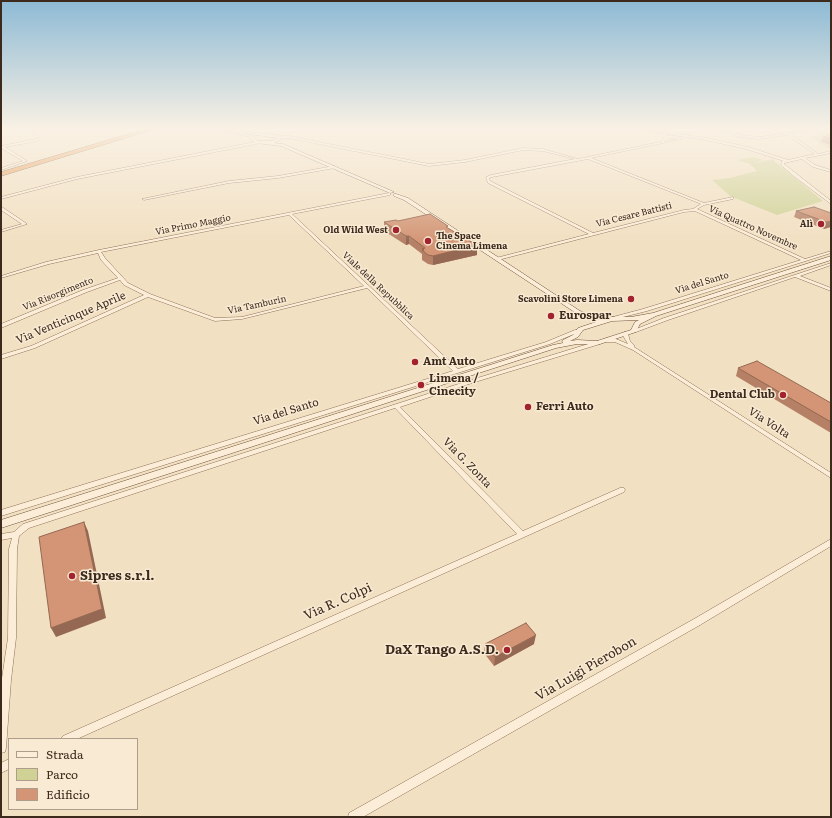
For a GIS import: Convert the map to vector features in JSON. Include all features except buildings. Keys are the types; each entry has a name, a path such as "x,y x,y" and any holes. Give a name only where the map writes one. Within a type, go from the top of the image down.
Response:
{"highway":[{"path":"1,173 24,166"},
{"path":"1,173 25,166"}],"street":[{"path":"1,198 77,178 136,166"},
{"name":"Via Cesare Battisti","path":"542,166 492,176 487,179 489,182 591,234 684,211 695,210 703,204 710,204 732,198"},
{"name":"Via Quattro Novembre","path":"609,166 703,204"},
{"path":"784,166 831,203"},
{"path":"815,166 831,171"},
{"path":"144,199 229,182 278,177 334,167 406,199 578,312 593,319 608,320"},
{"name":"Via Primo Maggio","path":"1,277 48,262 99,251 392,194"},
{"path":"1,208 25,224 1,231"},
{"name":"Via Quattro Novembre","path":"695,210 805,260"},
{"name":"Viale della Repubblica","path":"290,214 456,370"},
{"path":"498,259 591,234"},
{"name":"Via Tamburin","path":"99,251 103,259 126,284 148,295 211,318 226,320 249,316 367,287"},
{"name":"Via del Santo","path":"555,346 585,327 645,310 831,252"},
{"path":"1,524 283,438 396,406 598,343 625,334 654,315 831,258"},
{"path":"634,328 654,323 831,264"},
{"path":"764,273 773,277"},
{"path":"796,276 831,290"},
{"name":"Via Risorgimento","path":"1,326 84,291 121,278"},
{"name":"Via Venticinque Aprile","path":"1,357 32,347 148,295"},
{"path":"578,312 587,321 588,324 585,327"},
{"name":"Via del Santo","path":"608,320 637,319 654,315"},
{"path":"624,319 634,328"},
{"path":"576,333 583,342"},
{"name":"Via del Santo","path":"1,513 456,370 545,344 576,333"},
{"path":"625,334 628,342 635,349"},
{"path":"607,340 616,341 635,349"},
{"path":"1,537 16,535 26,526 481,370 555,346 583,342 598,343"},
{"name":"Via Volta","path":"635,349 831,476"},
{"path":"481,370 488,377"},
{"name":"Via G. Zonta","path":"396,406 522,535"},
{"name":"Via R. Colpi","path":"68,738 622,490"},
{"path":"1,748 6,680 12,638 13,549 16,535"},
{"name":"Via Luigi Pierobon","path":"353,817 697,622 831,542"}],"green space":[{"path":"752,166 781,166 823,201 777,215 730,196 712,180 730,178 757,171"}],"place":[{"name":"Alì","path":"821,224"},
{"name":"Old Wild West","path":"396,230"},
{"name":"The Space Cinema Limena","path":"428,241"},
{"name":"Scavolini Store Limena","path":"631,299"},
{"name":"Eurospar","path":"551,316"},
{"name":"Amt Auto","path":"415,362"},
{"name":"Limena / Cinecity","path":"421,385"},
{"name":"Dental Club","path":"783,395"},
{"name":"Ferri Auto","path":"528,407"},
{"name":"Sipres s.r.l.","path":"72,576"},
{"name":"DaX Tango A.S.D.","path":"507,650"}]}
